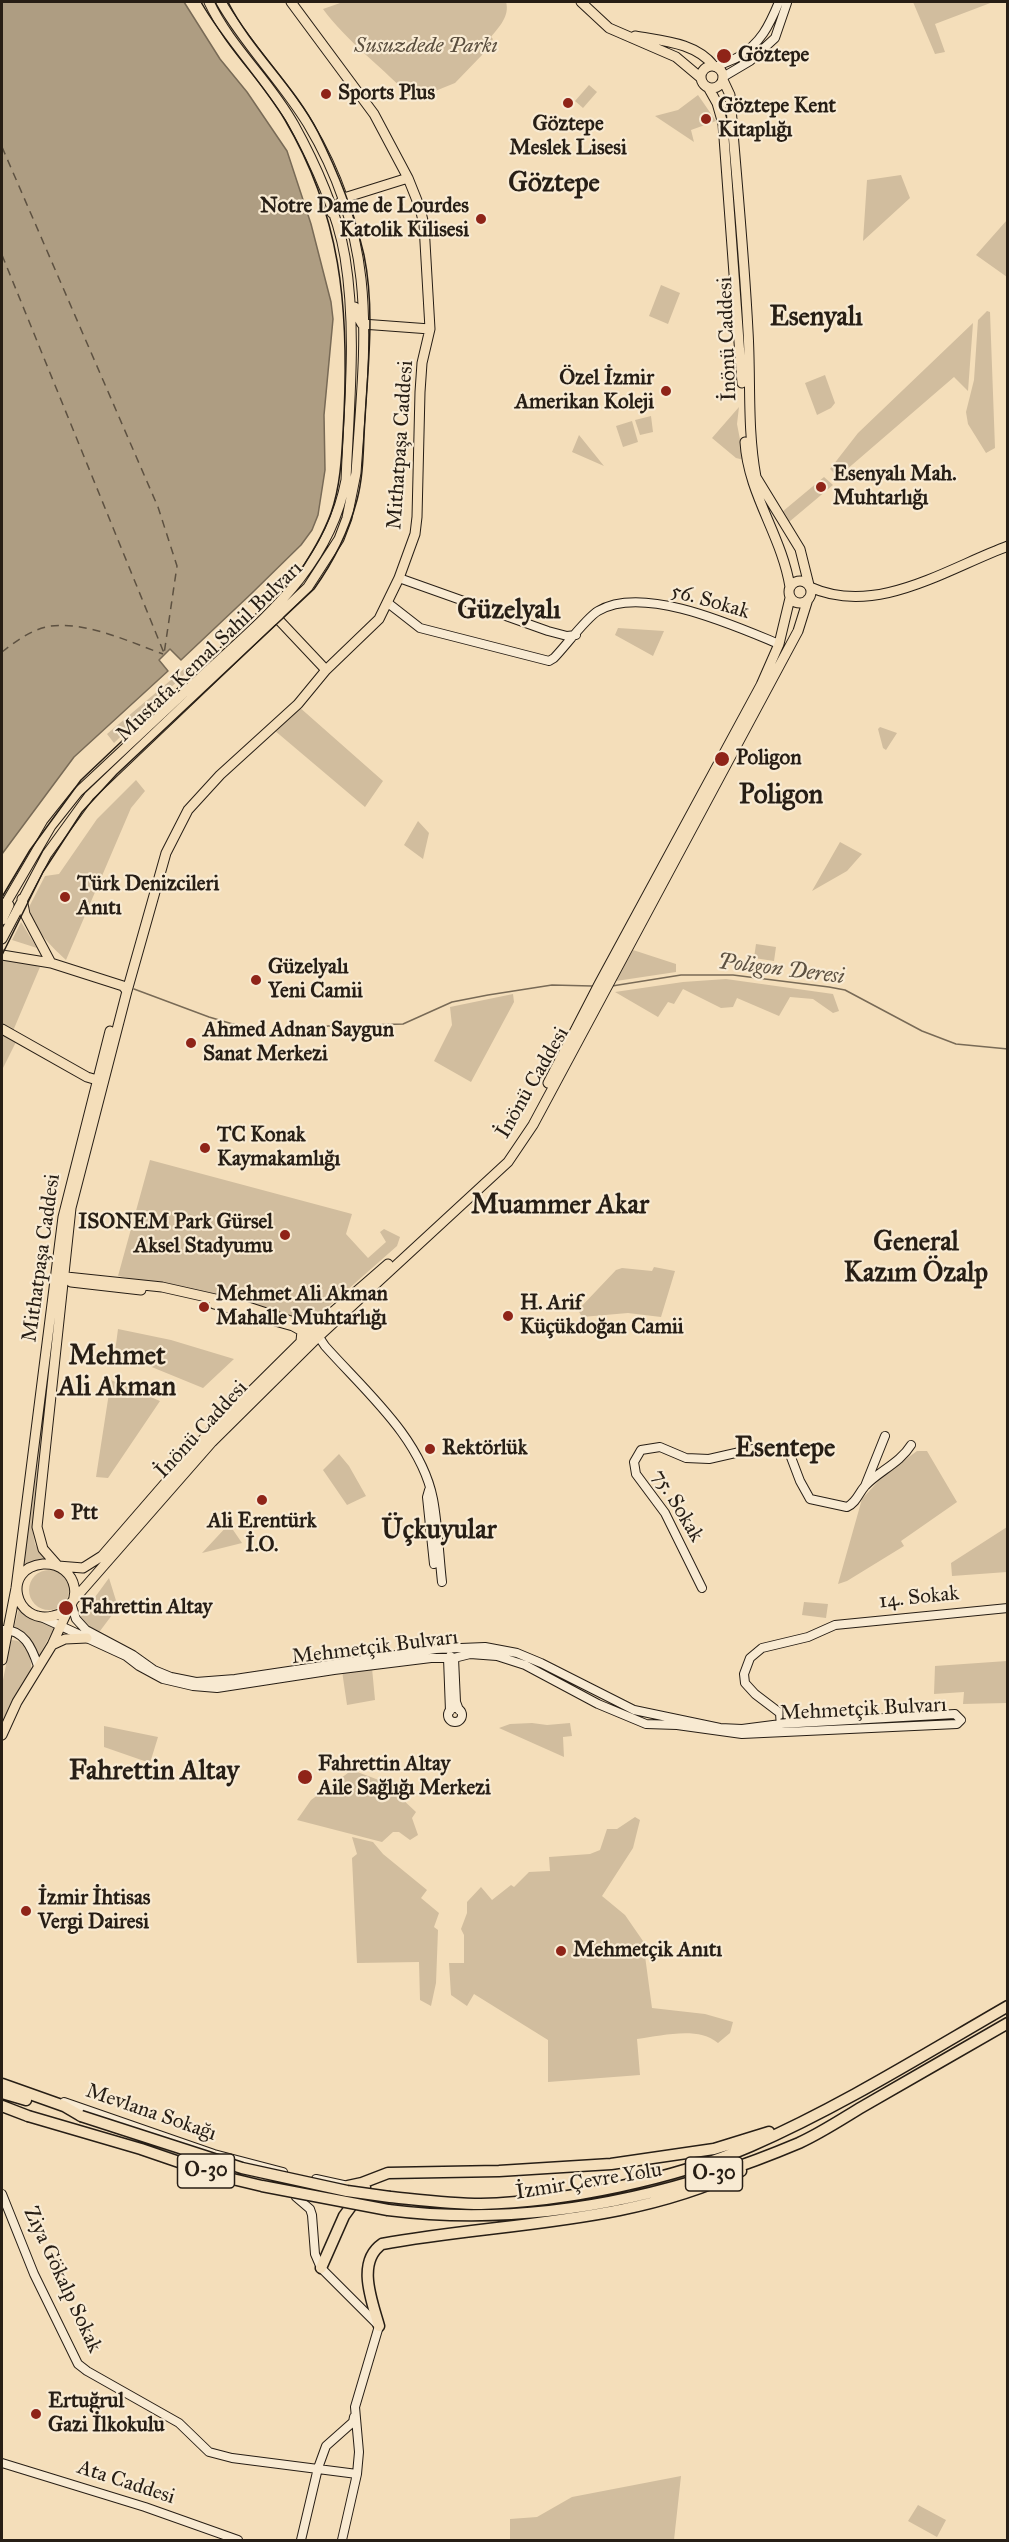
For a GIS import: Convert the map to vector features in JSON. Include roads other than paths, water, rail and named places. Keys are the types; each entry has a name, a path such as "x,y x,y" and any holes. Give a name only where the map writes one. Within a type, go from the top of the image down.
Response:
{"highway":[{"name":"İzmir Çevre Yolu","path":"81,2116 242,2168 337,2189 390,2197 481,2204 550,2198 630,2184 708,2163 751,2146 842,2102 1008,2006"},
{"name":"İzmir Çevre Yolu","path":"2,2108 141,2149 220,2176 262,2187 388,2210 480,2217 565,2210 604,2204 690,2183 801,2142 1008,2023"},
{"name":"O-30","path":"2,2082 64,2106 81,2116"},
{"name":"O-30","path":"2,2093 81,2116"},
{"path":"348,2186 388,2173 555,2168 667,2158 714,2150 798,2123"},
{"path":"379,2326 367,2268 372,2253 382,2244 567,2220 651,2204 726,2178 801,2142"},
{"path":"321,2268 344,2216 362,2190 374,2178"}],"main road":[{"name":"Mustafa Kemal Sahil Bulvarı","path":"2,910 51,826 78,792 276,606 309,568 329,535 346,480 352,340 345,255 332,213 293,124 226,33 209,2"},
{"name":"Mustafa Kemal Sahil Bulvarı","path":"2,939 22,899 65,826 101,783 278,618 308,587 328,559 347,518 357,473 365,325 358,252 344,198 321,147 308,124 221,2"},
{"name":"Mithatpaşa Caddesi","path":"58,1566 43,1549 37,1527 55,1371 65,1208 125,989 166,853 188,810 220,775 298,704 326,670 365,634 388,603 413,538 417,517 422,363 430,329 424,225 408,178 374,114 291,2"},
{"path":"581,2 616,32 676,57 702,78 708,87 717,87 723,78 750,61 775,38 784,2"},
{"path":"702,78 705,69 736,59 760,40 784,2"},
{"path":"616,32 690,48 701,53 721,70 723,78"},
{"name":"İnönü Caddesi","path":"723,78 730,94 748,334 750,432 754,467 756,477 800,549 810,586"},
{"name":"İnönü Caddesi","path":"708,87 717,104 723,124 739,308 746,464 758,499 786,563 790,587"},
{"path":"332,213 344,198 408,178"},
{"path":"345,255 349,264 359,321 365,325 430,329"},
{"path":"826,594 800,580 790,587 790,598 798,603 826,594 856,597 882,595 1008,546"},
{"path":"399,578 554,633 567,636 577,635"},
{"path":"809,598 810,586"},
{"name":"İnönü Caddesi","path":"58,1566 83,1568 102,1556 206,1436 310,1333 414,1241 507,1153 526,1126 599,984 743,720 779,644 790,598"},
{"name":"İnönü Caddesi","path":"71,1603 310,1333 507,1162 533,1125 798,631 809,598"},
{"name":"56. Sokak","path":"388,603 420,628 549,660 554,658 577,635 596,612 618,605 669,606 711,617 779,644"},
{"path":"278,618 326,670"},
{"path":"2,920 16,883"},
{"path":"22,899 25,915 51,963"},
{"path":"2,955 51,963 125,989"},
{"path":"2,1029 75,1071 101,1078"},
{"path":"60,1277 209,1303 293,1326 310,1333"},
{"path":"60,1277 162,1287 242,1305 310,1333 325,1346 384,1411 415,1452 429,1490 427,1497 440,1582"},
{"name":"Mithatpaşa Caddesi","path":"5,1630 16,1588 60,1277"},
{"path":"118,1281 125,1288"},
{"path":"865,1486 885,1436"},
{"path":"865,1486 906,1454 911,1445"},
{"name":"75. Sokak","path":"702,1588 665,1513 636,1474 634,1462 641,1450 660,1447 687,1458 709,1459 753,1449 789,1452 810,1499 846,1507 859,1497 865,1486"},
{"path":"2,1735 38,1666 52,1645 71,1603 75,1587 72,1578 58,1566 43,1564 30,1568 21,1576 16,1588 20,1604 38,1616 53,1617 60,1614 71,1603"},
{"name":"Mehmetçik Bulvarı","path":"38,1616 126,1656 163,1679 217,1688 286,1675 436,1649 464,1646 517,1653 634,1710 720,1728 781,1728 955,1714 961,1720 957,1724 842,1731 781,1728 742,1734 677,1725 646,1724 598,1704 544,1674 511,1660 470,1654 286,1675 196,1682 171,1677 154,1670 133,1655 86,1630 76,1619 71,1603"},
{"name":"14. Sokak","path":"781,1728 780,1713 755,1695 745,1683 744,1674 750,1658 762,1648 808,1637 835,1625 1008,1608"},
{"path":"2,1660 5,1630 17,1633 29,1643 38,1666"},
{"path":"52,1645 64,1639 87,1638"},
{"path":"450,1657 464,1646"},
{"path":"436,1649 450,1657"},
{"path":"450,1657 456,1702 462,1717 456,1722 449,1720 450,1657"},
{"path":"450,1711 453,1708 459,1710"},
{"name":"Mevlana Sokağı","path":"2,2082 214,2154 294,2175 348,2186"},
{"name":"Ziya Gökalp Sokak","path":"2,2194 34,2274 78,2364 93,2375 179,2423 209,2452 232,2458 357,2474"},
{"path":"296,2198 310,2209 315,2253 321,2268 379,2326 353,2422 326,2446 318,2468 301,2541"},
{"path":"342,2541 357,2474 359,2452 355,2408"},
{"name":"Ata Caddesi","path":"2,2463 145,2507 238,2541"}],"waterway":[{"name":"Poligon Deresi","path":"612,986 681,975 733,975 829,987 845,990 922,1031 956,1044 1008,1049"},
{"name":"Poligon Deresi","path":"134,989 209,1017 270,1035 286,1036 328,1026 403,1024 452,1002 488,995 552,985 592,986"}],"tram line":[{"path":"2,897 30,850 81,780 299,573 324,529 335,501 341,464 345,336 337,262 330,227 319,191 285,120 201,2"},
{"path":"2,955 43,872 82,812 117,774 314,589 340,547 357,500 362,470 370,337 367,275 360,239 345,192 318,132 297,98 249,36 228,2"}],"place":[{"name":"Göztepe","path":"724,56"},
{"name":"Sports Plus","path":"326,94"},
{"name":"Göztepe Meslek Lisesi","path":"568,103"},
{"name":"Göztepe Kent Kitaplığı","path":"706,119"},
{"name":"Notre Dame de Lourdes Katolik Kilisesi","path":"481,219"},
{"name":"Özel İzmir Amerikan Koleji","path":"666,391"},
{"name":"Esenyalı Mah. Muhtarlığı","path":"821,487"},
{"name":"Poligon","path":"722,759"},
{"name":"Türk Denizcileri Anıtı","path":"65,897"},
{"name":"Güzelyalı Yeni Camii","path":"256,980"},
{"name":"Ahmed Adnan Saygun Sanat Merkezi","path":"191,1043"},
{"name":"TC Konak Kaymakamlığı","path":"205,1148"},
{"name":"ISONEM Park Gürsel Aksel Stadyumu","path":"285,1235"},
{"name":"Mehmet Ali Akman Mahalle Muhtarlığı","path":"204,1307"},
{"name":"H. Arif Küçükdoğan Camii","path":"508,1316"},
{"name":"Rektörlük","path":"430,1449"},
{"name":"Ali Erentürk İ.O.","path":"262,1500"},
{"name":"Ptt","path":"59,1514"},
{"name":"Fahrettin Altay","path":"66,1608"},
{"name":"Fahrettin Altay Aile Sağlığı Merkezi","path":"305,1777"},
{"name":"İzmir İhtisas Vergi Dairesi","path":"26,1911"},
{"name":"Mehmetçik Anıtı","path":"561,1951"},
{"name":"Ertuğrul Gazi İlkokulu","path":"36,2414"}],"district":[{"name":"Göztepe","path":"554,184"},
{"name":"Esenyalı","path":"816,318"},
{"name":"Güzelyalı","path":"509,611"},
{"name":"Poligon","path":"781,796"},
{"name":"Muammer Akar","path":"560,1206"},
{"name":"General Kazım Özalp","path":"916,1258"},
{"name":"Mehmet Ali Akman","path":"117,1372"},
{"name":"Esentepe","path":"785,1449"},
{"name":"Üçkuyular","path":"439,1531"},
{"name":"Fahrettin Altay","path":"154,1772"}],"park label":[{"name":"Susuzdede Parkı","path":"426,47"}]}
